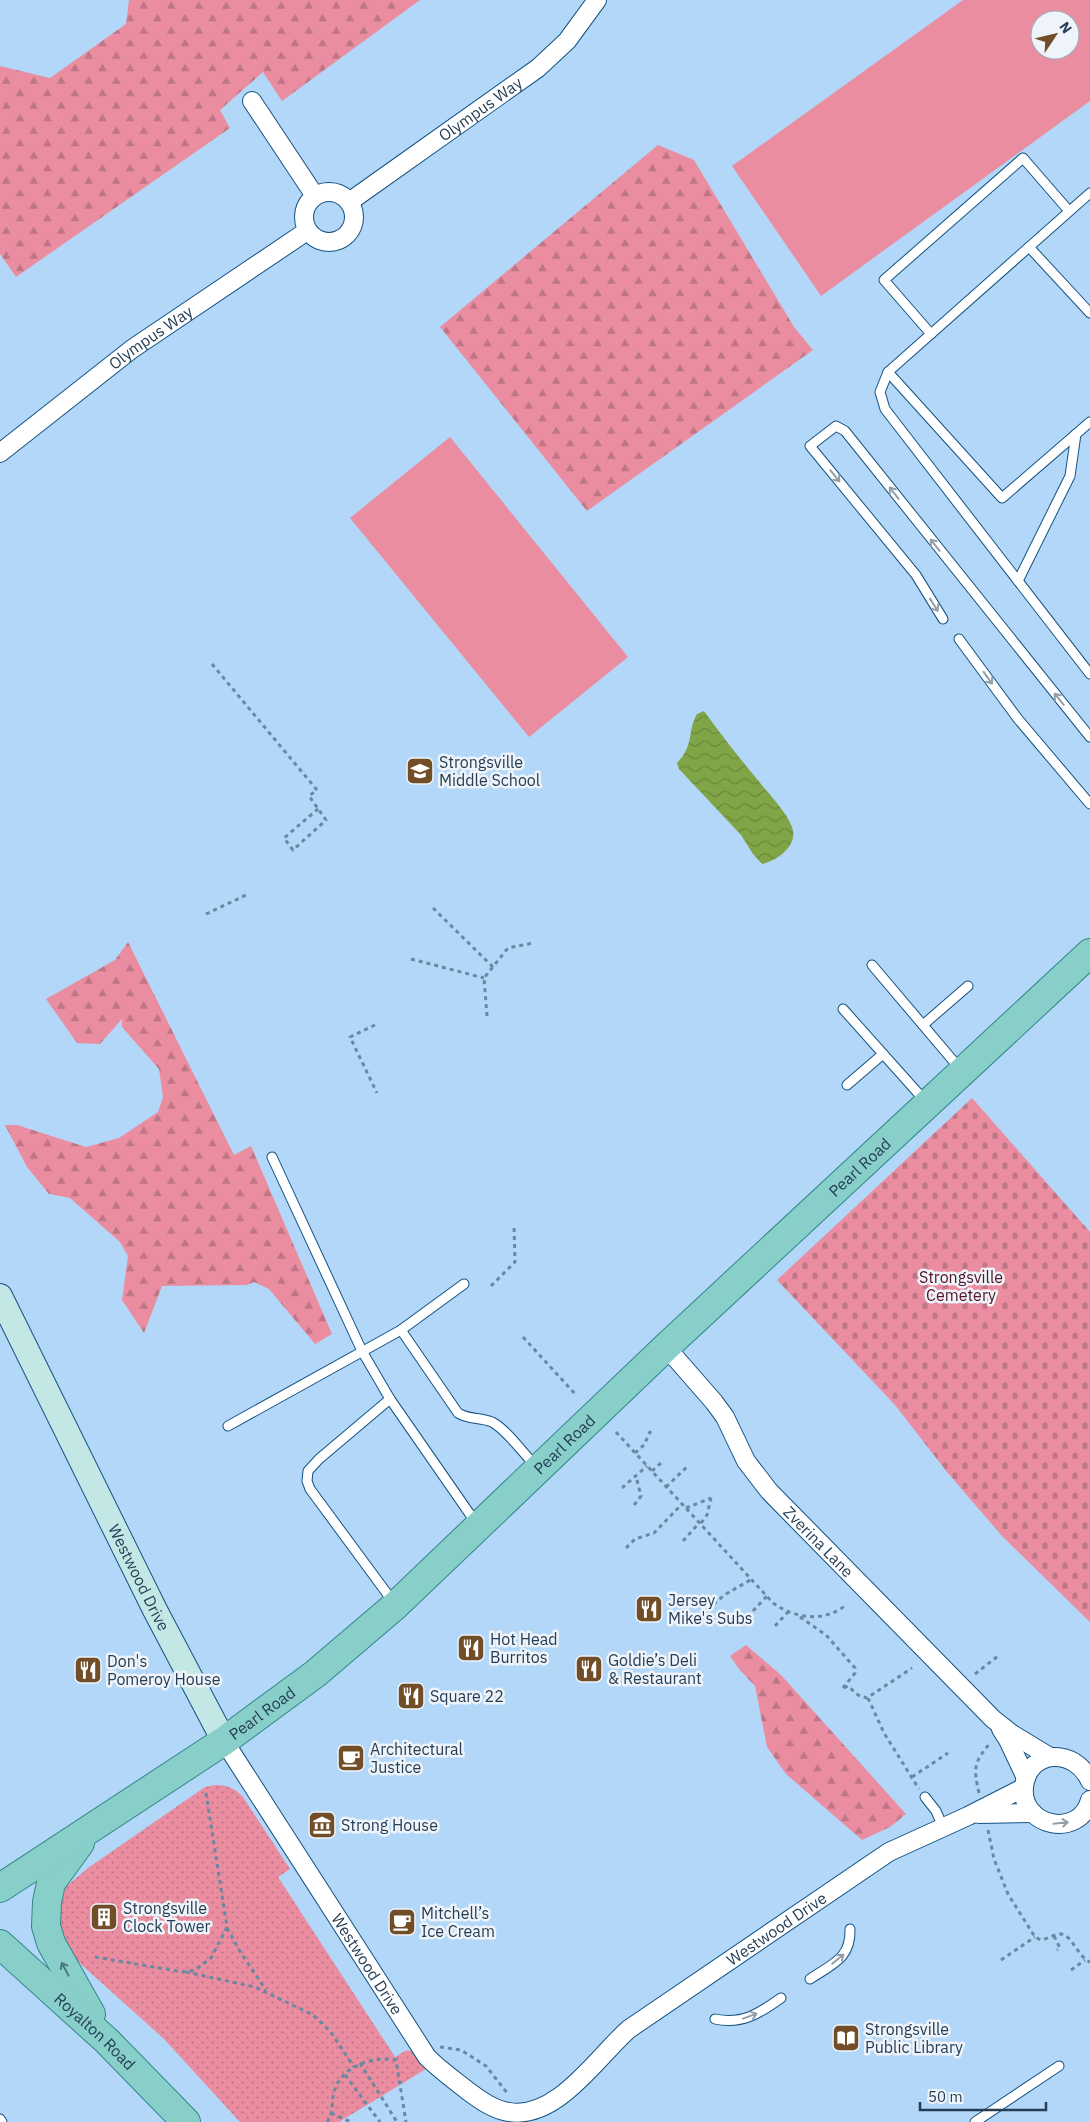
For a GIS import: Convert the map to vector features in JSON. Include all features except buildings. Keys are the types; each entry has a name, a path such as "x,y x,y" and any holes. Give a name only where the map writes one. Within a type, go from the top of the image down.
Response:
{"main road":[{"name":"Pearl Road","path":"0,1888 224,1741 316,1674 396,1605 666,1347 1090,954"},
{"path":"92,1828 51,1884 47,1902 46,1926 51,1943 107,2041"},
{"name":"Royalton Road","path":"0,1944 107,2041 186,2122"}],"street":[{"name":"Olympus Way","path":"349,202 538,68 568,41 597,0"},
{"path":"252,101 315,196"},
{"path":"333,192 349,202 353,210 353,226 343,239 327,243 312,237 307,231 303,220 305,209 315,196 320,193 333,192"},
{"name":"Olympus Way","path":"0,452 132,349 307,231"},
{"name":"Westwood Drive","path":"0,1296 155,1610 224,1741 427,2057 475,2096 493,2107 508,2112 531,2111 558,2099 629,2029 889,1852 968,1816 1025,1783 1034,1766 1050,1758"},
{"name":"Zverina Lane","path":"666,1347 725,1417 746,1461 769,1492 993,1719 1012,1734 1050,1758"},
{"name":"Zverina Lane","path":"993,1719 1008,1740 1025,1783 1024,1799 1033,1813"},
{"path":"1050,1758 1070,1759 1078,1764 1089,1778"},
{"path":"1033,1813 1044,1822 1053,1824 1072,1822 1087,1808"},
{"name":"Westwood Drive","path":"968,1816 988,1813 1033,1813"}],"lane":[{"path":"931,334 884,280 1023,158 1069,212"},
{"path":"1090,193 888,372 880,392 885,409 1090,674"},
{"path":"1029,247 1090,313"},
{"path":"888,372 1002,498 1090,422"},
{"path":"943,619 916,575 810,446 836,426 846,431 1090,737"},
{"path":"1018,581 1070,476 1076,434"},
{"path":"959,639 1018,719 1090,804"},
{"path":"872,965 963,1072"},
{"path":"924,1025 968,986"},
{"path":"843,1008 928,1104"},
{"path":"847,1085 883,1054"},
{"path":"272,1157 362,1350 390,1399 479,1526"},
{"path":"228,1426 401,1330 464,1284"},
{"path":"401,1330 458,1412 466,1418 490,1422 499,1426 534,1464"},
{"path":"390,1399 319,1459 308,1471 307,1481 310,1489 396,1605"},
{"path":"925,1797 936,1811 943,1827"},
{"path":"810,1979 842,1958 850,1942 850,1929"},
{"path":"715,2019 726,2022 748,2018 760,2013 781,1998"},
{"path":"974,2122 1059,2066"}],"path":[{"path":"212,664 317,790 310,796 326,820 293,850 284,838 318,809"},
{"path":"206,914 246,895"},
{"path":"433,908 493,967"},
{"path":"487,1016 484,978 508,948 533,943"},
{"path":"411,959 484,978"},
{"path":"375,1025 350,1037 377,1093"},
{"path":"491,1286 515,1262 514,1225"},
{"path":"523,1337 576,1395"},
{"path":"616,1432 773,1603 797,1615 826,1635 852,1664 855,1673 843,1688 848,1686 858,1695 868,1698 884,1733 925,1797"},
{"path":"635,1453 644,1445 650,1432 652,1434"},
{"path":"652,1472 661,1464"},
{"path":"666,1487 689,1465"},
{"path":"624,1488 623,1486 647,1466"},
{"path":"634,1502 635,1504 641,1496 636,1476"},
{"path":"683,1541 706,1515 711,1498 686,1508"},
{"path":"626,1548 635,1539 654,1533 682,1504"},
{"path":"707,1609 726,1594 752,1579"},
{"path":"753,1611 767,1596"},
{"path":"797,1615 824,1616 840,1610 847,1604"},
{"path":"775,1626 788,1612"},
{"path":"975,1674 998,1656"},
{"path":"868,1698 912,1668"},
{"path":"980,1796 975,1776 975,1766 978,1758 994,1738"},
{"path":"912,1777 948,1752"},
{"path":"206,1792 227,1927 266,1991"},
{"path":"988,1829 994,1859 1008,1894 1035,1937 1046,1940 1061,1934 1070,1939 1086,1960 1090,1962"},
{"path":"183,1972 195,1970 212,1958 227,1927"},
{"path":"1054,1936 1060,1948 1057,1950"},
{"path":"1000,1960 1035,1937"},
{"path":"95,1957 183,1972 266,1991 319,2019 354,2067"},
{"path":"1071,1970 1086,1960"},
{"path":"434,2046 461,2050"},
{"path":"327,2122 331,2113 334,2091 345,2075 360,2063 386,2058 396,2060 406,2122"},
{"path":"360,2063 397,2122"},
{"path":"345,2075 380,2122"},
{"path":"331,2113 351,2122"}],"green space":[{"path":"129,0 420,0 282,101 263,72 220,110 230,128 16,277 0,254 0,66 50,78 126,24"},
{"path":"963,0 1090,0 1090,101 821,296 732,166"},
{"path":"658,145 694,160 794,327 813,350 587,511 440,327"},
{"path":"450,437 628,657 529,737 350,518"},
{"path":"128,942 234,1155 251,1146 332,1334 315,1344 269,1289 254,1282 247,1285 162,1286 144,1333 122,1300 128,1256 120,1242 70,1198 49,1194 27,1167 5,1125 17,1125 86,1147 119,1138 158,1112 163,1097 159,1069 122,1027 122,1019 100,1044 77,1043 46,999 115,960"},
{"name":"Strongsville Cemetery","path":"972,1098 1090,1232 1090,1622 1002,1536 947,1472 895,1405 777,1280"},
{"path":"746,1645 781,1675 906,1814 890,1827 862,1840 786,1774 767,1747 755,1686 730,1656"},
{"path":"215,1785 237,1791 243,1797 290,1869 278,1877 395,2057 405,2051 412,2052 426,2069 339,2122 240,2122 164,2039 74,1958 54,1927 56,1901 68,1885 88,1868 205,1787"}],"water":[{"path":"704,711 778,804 792,827 793,834 790,846 780,856 768,862 762,864 741,835 679,769 677,763 689,744 694,720 697,714"}],"place":[{"name":"Strongsville Middle School","path":"420,771"},
{"name":"Jersey Mike's Subs","path":"649,1609"},
{"name":"Hot Head Burritos","path":"471,1648"},
{"name":"Goldie’s Deli & Restaurant","path":"589,1669"},
{"name":"Don's Pomeroy House","path":"88,1670"},
{"name":"Square 22","path":"411,1696"},
{"name":"Architectural Justice","path":"351,1758"},
{"name":"Strong House","path":"322,1825"},
{"name":"Strongsville Clock Tower","path":"104,1917"},
{"name":"Mitchell’s Ice Cream","path":"402,1922"},
{"name":"Strongsville Public Library","path":"846,2038"}]}
